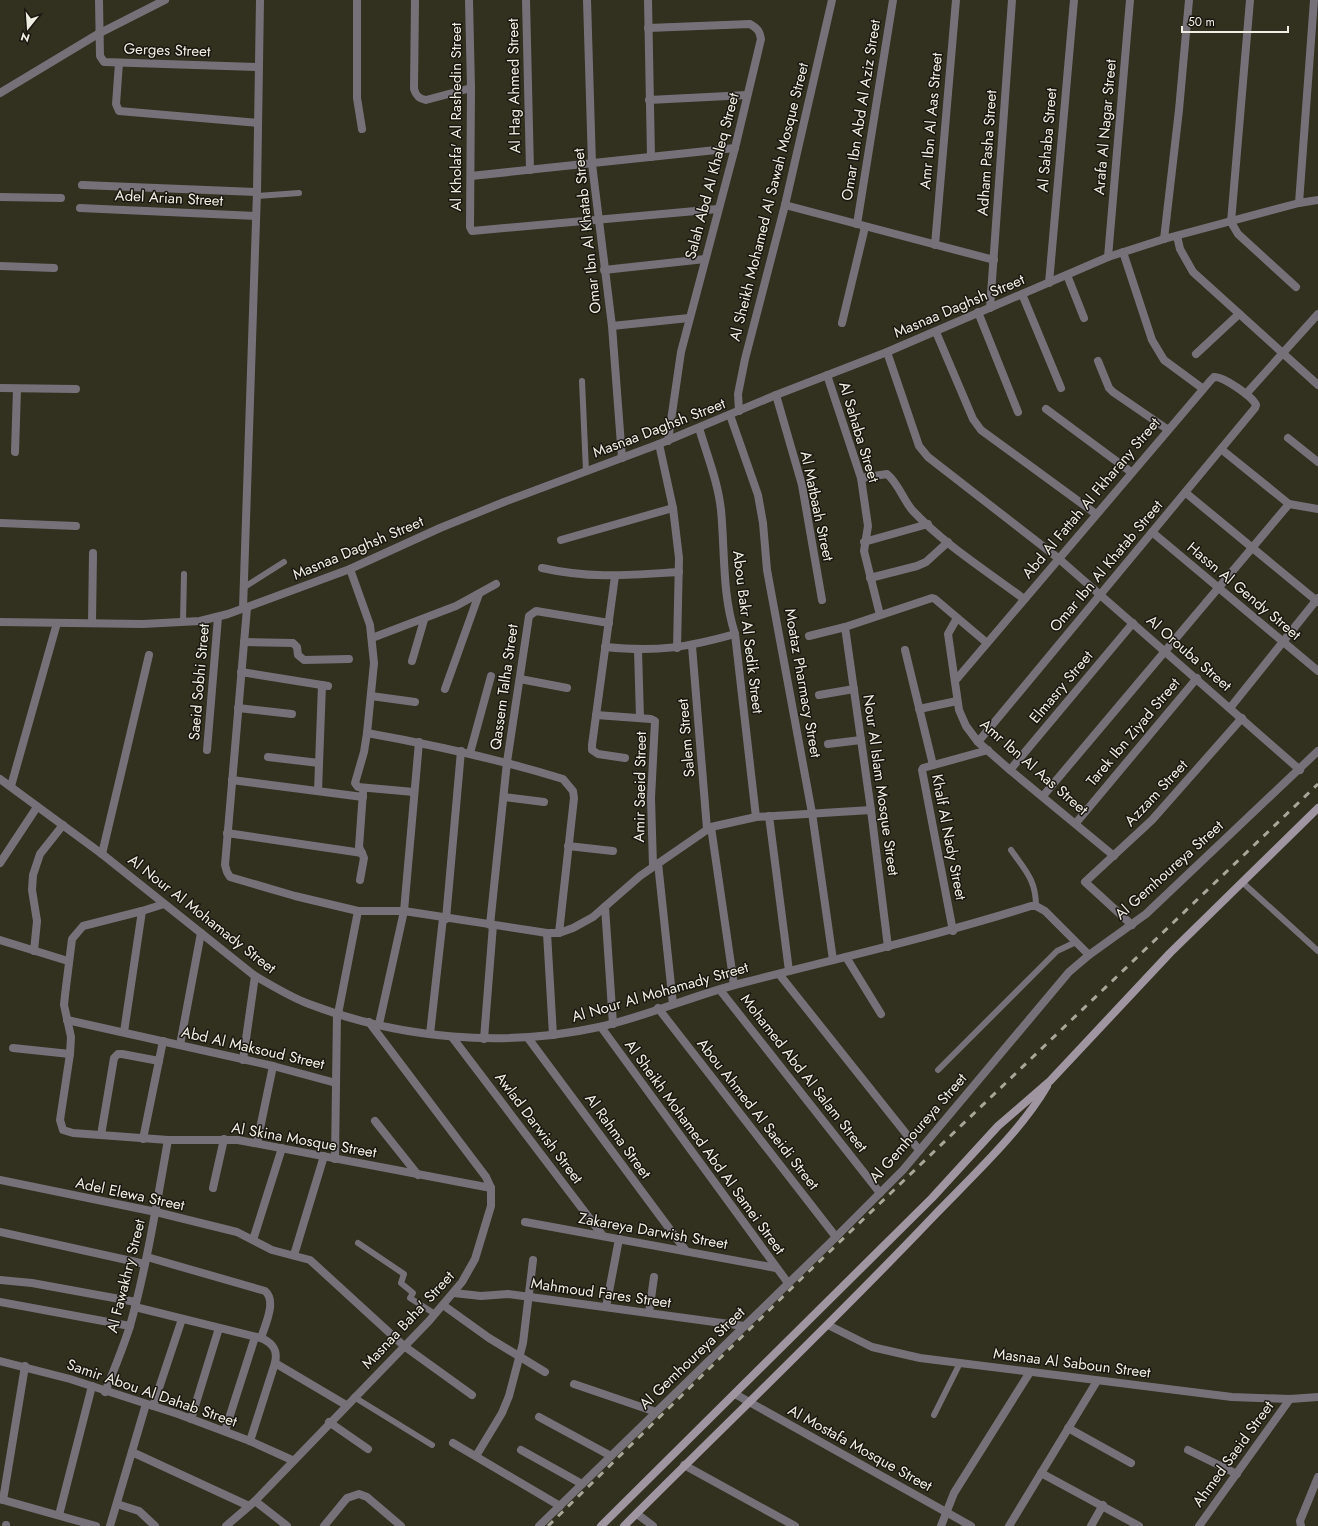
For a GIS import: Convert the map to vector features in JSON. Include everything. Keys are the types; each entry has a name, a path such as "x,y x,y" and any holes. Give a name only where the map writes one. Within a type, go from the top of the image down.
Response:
{"main road":[{"path":"601,1526 888,1241 998,1126 1050,1081 1170,953 1318,808"},
{"path":"624,1526 684,1465 828,1325 898,1253 1022,1122 1038,1102 1050,1081"},
{"path":"888,1241 898,1253"}],"street":[{"path":"98,34 99,0"},
{"path":"0,93 98,34 165,0"},
{"path":"260,0 257,194 243,588 245,608 244,642 225,865 230,877 294,896 358,911 404,911 491,925 547,933 558,933 583,924 605,907 625,887 655,864 709,828 756,817 871,810"},
{"path":"357,0 356,98 362,129"},
{"path":"415,0 415,94 422,100 426,100 471,88"},
{"name":"Al Kholafa' Al Rashedin Street","path":"469,0 471,88 470,227 474,233 598,219"},
{"name":"Al Hag Ahmed Street","path":"526,0 530,170"},
{"name":"Omar Ibn Al Khatab Street","path":"587,0 592,164 612,326 622,458"},
{"path":"648,0 650,157"},
{"name":"Al Sheikh Mohamed Al Sawah Mosque Street","path":"739,412 738,394 745,359 785,205 832,0"},
{"name":"Omar Ibn Abd Al Aziz Street","path":"857,224 893,0"},
{"name":"Amr Ibn Al Aas Street","path":"935,245 956,0"},
{"name":"Adham Pasha Street","path":"990,308 1012,0"},
{"name":"Al Sahaba Street","path":"1049,283 1074,0"},
{"name":"Arafa Al Nagar Street","path":"1108,257 1130,0"},
{"path":"1164,239 1179,110 1189,0"},
{"path":"1250,0 1231,222 1238,234 1296,287"},
{"path":"1298,203 1314,0"},
{"name":"Salah Abd Al Khaleq Street","path":"648,28 750,24 756,27 760,32 761,39 735,148 689,318 675,386 668,441"},
{"name":"Gerges Street","path":"98,34 102,61 119,63 258,67"},
{"path":"119,63 116,104 119,111 258,123"},
{"path":"649,100 747,95"},
{"path":"471,176 735,148"},
{"path":"82,185 257,194"},
{"path":"0,197 60,198"},
{"name":"Masnaa Daghsh Street","path":"0,622 183,622 218,617 350,569 440,528 586,471 668,441 776,395 936,332 978,312 1108,257 1164,239 1298,203 1318,200"},
{"path":"785,205 994,260"},
{"name":"Adel Arian Street","path":"80,208 256,216"},
{"path":"598,219 718,209"},
{"path":"842,323 865,226"},
{"path":"1177,236 1182,255 1193,272 1318,385"},
{"path":"1123,252 1152,340 1160,354 1164,360 1202,388"},
{"path":"604,270 705,259"},
{"path":"0,266 54,268"},
{"path":"1067,275 1084,318"},
{"path":"1022,294 1061,388"},
{"path":"978,312 1018,412"},
{"path":"1196,354 1239,314"},
{"path":"1246,394 1318,314"},
{"path":"612,326 689,318"},
{"path":"936,332 973,419 981,430 1096,514"},
{"name":"Al Orouba Street","path":"887,352 917,439 923,452 1058,558 1197,678 1300,770"},
{"path":"1098,361 1109,388 1113,392 1167,429"},
{"name":"Al Sahaba Street","path":"827,376 861,478 868,526 864,542 864,551 880,615"},
{"name":"Abd Al Fattah Al Fkharany Street","path":"955,681 1167,429 1202,388 1214,377 1218,376 1246,394 1255,402 1255,408"},
{"path":"0,388 76,389"},
{"path":"15,452 17,389"},
{"name":"Al Matbaah Street","path":"776,395 802,485 822,600"},
{"name":"Omar Ibn Al Khatab Street","path":"978,742 1255,408"},
{"path":"1046,409 1131,472"},
{"name":"Moataz Pharmacy Street","path":"730,415 758,495 763,523 767,570 812,813 833,960"},
{"name":"Abou Bakr Al Sedik Street","path":"699,428 719,497 726,592 730,619 735,634 756,817"},
{"path":"1288,438 1318,462"},
{"path":"659,444 673,508 679,572 677,648"},
{"path":"1221,449 1289,504 1318,509"},
{"path":"861,478 888,474 913,511 948,542 1024,599"},
{"path":"1186,493 1317,600 1230,708"},
{"path":"1043,796 1164,650 1289,504"},
{"path":"561,540 673,508"},
{"path":"0,523 76,526"},
{"path":"864,542 928,524"},
{"name":"Hassn Al Gendy Street","path":"1152,532 1318,671"},
{"path":"870,578 917,566 926,562 948,542"},
{"path":"92,623 93,553"},
{"path":"542,568 576,575 615,576 679,572"},
{"path":"350,569 370,625 374,663 367,733 364,752 355,780 356,785 414,792"},
{"path":"615,576 592,750 598,754 625,758"},
{"path":"372,638 424,620 496,584"},
{"path":"445,689 478,594"},
{"path":"809,636 845,627 932,598 987,643"},
{"name":"Qassem Talha Street","path":"484,1039 491,925 507,762 529,616 536,611 609,623"},
{"name":"Saeid Sobhi Street","path":"208,750 218,617"},
{"name":"Amr Ibn Al Aas Street","path":"957,618 948,634 957,701 966,726 978,742 1114,856"},
{"path":"412,661 424,620"},
{"path":"11,786 57,623"},
{"name":"Elmasry Street","path":"1010,770 1133,623"},
{"name":"Nour Al Islam Mosque Street","path":"845,627 871,810 888,947"},
{"path":"605,647 638,650 677,648 692,646 735,634"},
{"path":"244,642 293,643 297,647 298,655 304,660 349,659"},
{"name":"Salem Street","path":"692,646 709,828 734,985"},
{"path":"638,650 640,718"},
{"path":"905,650 933,765"},
{"path":"102,854 150,655"},
{"path":"241,672 325,686 318,791"},
{"path":"470,753 491,676"},
{"name":"Tarek Ibn Ziyad Street","path":"1076,823 1197,678"},
{"path":"520,679 567,688"},
{"path":"819,695 854,689"},
{"path":"371,696 415,702"},
{"path":"919,709 957,701"},
{"path":"238,708 292,714"},
{"name":"Amir Saeid Street","path":"596,715 651,718 655,724 651,798 655,864"},
{"name":"Azzam Street","path":"1132,925 1085,882 1152,820 1242,718"},
{"path":"367,733 470,753 507,762 563,779 573,791 574,798 558,933"},
{"path":"828,744 861,740"},
{"path":"379,1024 404,911 419,742"},
{"name":"Khalf Al Nady Street","path":"953,930 922,771 923,768 988,750"},
{"path":"430,1034 445,918 461,751"},
{"name":"Al Gemhoureya Street","path":"539,1526 880,1193 919,1150 1069,972 1089,955 1146,914 1300,770 1318,751"},
{"path":"268,757 319,763"},
{"name":"Al Nour Al Mohamady Street","path":"0,779 102,854 255,976 308,1004 369,1022 452,1037 484,1039 528,1038 601,1027 734,985 953,930 1036,906"},
{"path":"232,780 363,797"},
{"path":"360,880 364,858 359,847 363,787"},
{"path":"504,797 544,802"},
{"path":"0,862 37,806"},
{"path":"769,816 789,971"},
{"path":"34,950 37,926 32,890 33,875 40,854 63,825"},
{"path":"227,833 362,853"},
{"path":"568,846 613,851"},
{"path":"655,864 672,1004"},
{"path":"13,1048 70,1054 71,1037 64,995 72,939 83,926 164,904"},
{"path":"1036,906 1045,911 1089,955"},
{"path":"605,907 613,1024"},
{"path":"124,1032 142,911"},
{"path":"335,1158 338,1013 358,911"},
{"path":"180,1045 201,933"},
{"path":"547,933 553,1035"},
{"path":"0,940 68,961"},
{"path":"846,957 881,1014"},
{"path":"779,974 919,1150"},
{"path":"243,1060 255,976"},
{"name":"Mohamed Abd Al Salam Street","path":"720,990 880,1193"},
{"name":"Abou Ahmed Al Saeidi Street","path":"658,1008 836,1237"},
{"name":"Abd Al Maksoud Street","path":"67,1020 273,1066 336,1083"},
{"path":"369,1022 486,1177 491,1188"},
{"name":"Al Sheikh Mohamed Abd Al Samei Street","path":"601,1027 788,1283"},
{"name":"Awlad Darwish Street","path":"452,1037 603,1236"},
{"name":"Al Rahma Street","path":"528,1038 686,1251"},
{"path":"143,1139 163,1041"},
{"name":"Al Skina Mosque Street","path":"70,1054 60,1120 63,1130 73,1133 143,1139 224,1139 257,1143 491,1188"},
{"path":"101,1135 114,1058 118,1054 122,1054 159,1061"},
{"path":"257,1143 273,1066"},
{"path":"375,1121 418,1175"},
{"path":"213,1188 224,1139"},
{"name":"Al Fawakhry Street","path":"105,1392 130,1326 146,1261 168,1140"},
{"path":"253,1240 282,1148"},
{"path":"294,1255 324,1156"},
{"name":"Adel Elewa Street","path":"0,1180 156,1212 236,1232 272,1250 294,1255 315,1264 404,1346 472,1395"},
{"name":"Masnaa Baha' Street","path":"226,1526 252,1503 454,1293 470,1271 480,1246 491,1206 491,1188"},
{"name":"Zakareya Darwish Street","path":"525,1222 776,1268"},
{"path":"0,1232 146,1261 262,1289 268,1293 270,1303 225,1431"},
{"path":"606,1307 619,1239"},
{"path":"476,1456 507,1403 523,1343 534,1260"},
{"path":"649,1313 654,1277"},
{"path":"0,1280 32,1283 135,1305 182,1319 269,1341 274,1347 277,1355 250,1441"},
{"name":"Mahmoud Fares Street","path":"454,1293 481,1296 503,1293 744,1326"},
{"path":"0,1302 130,1326"},
{"path":"443,1304 489,1338 545,1372"},
{"path":"110,1526 132,1452 182,1319"},
{"name":"Masnaa Al Saboun Street","path":"828,1325 850,1337 890,1352 920,1358 1232,1397 1290,1399 1318,1397"},
{"path":"191,1418 219,1328"},
{"name":"Samir Abou Al Dahab Street","path":"0,1361 25,1366 191,1418 250,1441 292,1460"},
{"path":"275,1363 346,1405"},
{"path":"25,1366 1,1499 96,1526"},
{"path":"941,1526 954,1493 1030,1372"},
{"path":"1009,1526 1097,1381"},
{"path":"574,1384 656,1412"},
{"path":"59,1515 92,1386"},
{"name":"Al Mostafa Mosque Street","path":"735,1394 971,1526"},
{"name":"Ahmed Saeid Street","path":"1199,1526 1290,1399"},
{"path":"539,1417 611,1456"},
{"path":"329,1422 368,1449"},
{"path":"1068,1428 1131,1463"},
{"path":"453,1443 560,1506"},
{"path":"521,1450 582,1484"},
{"path":"1188,1450 1237,1474"},
{"path":"132,1452 252,1503 287,1526"},
{"path":"684,1465 795,1526"},
{"path":"1041,1473 1103,1505 1139,1526"},
{"path":"1301,1523 1318,1477"},
{"path":"324,1526 347,1498 354,1494 367,1497 392,1523 401,1526"},
{"path":"117,1504 139,1511 154,1526"},
{"path":"1091,1526 1103,1505"},
{"path":"637,1514 653,1526"}],"lane":[{"path":"257,194 299,194"},
{"path":"582,382 586,471"},
{"path":"243,588 284,562"},
{"path":"183,622 184,574"},
{"path":"1011,850 1035,888 1036,906"},
{"path":"1242,882 1318,951"},
{"path":"938,1070 1057,951 1076,942"},
{"path":"358,1243 404,1274 401,1283 413,1293 410,1298 435,1314"},
{"path":"934,1415 960,1363"},
{"path":"354,1397 432,1445"}],"railway":[{"path":"548,1526 803,1277 1318,784"}]}
